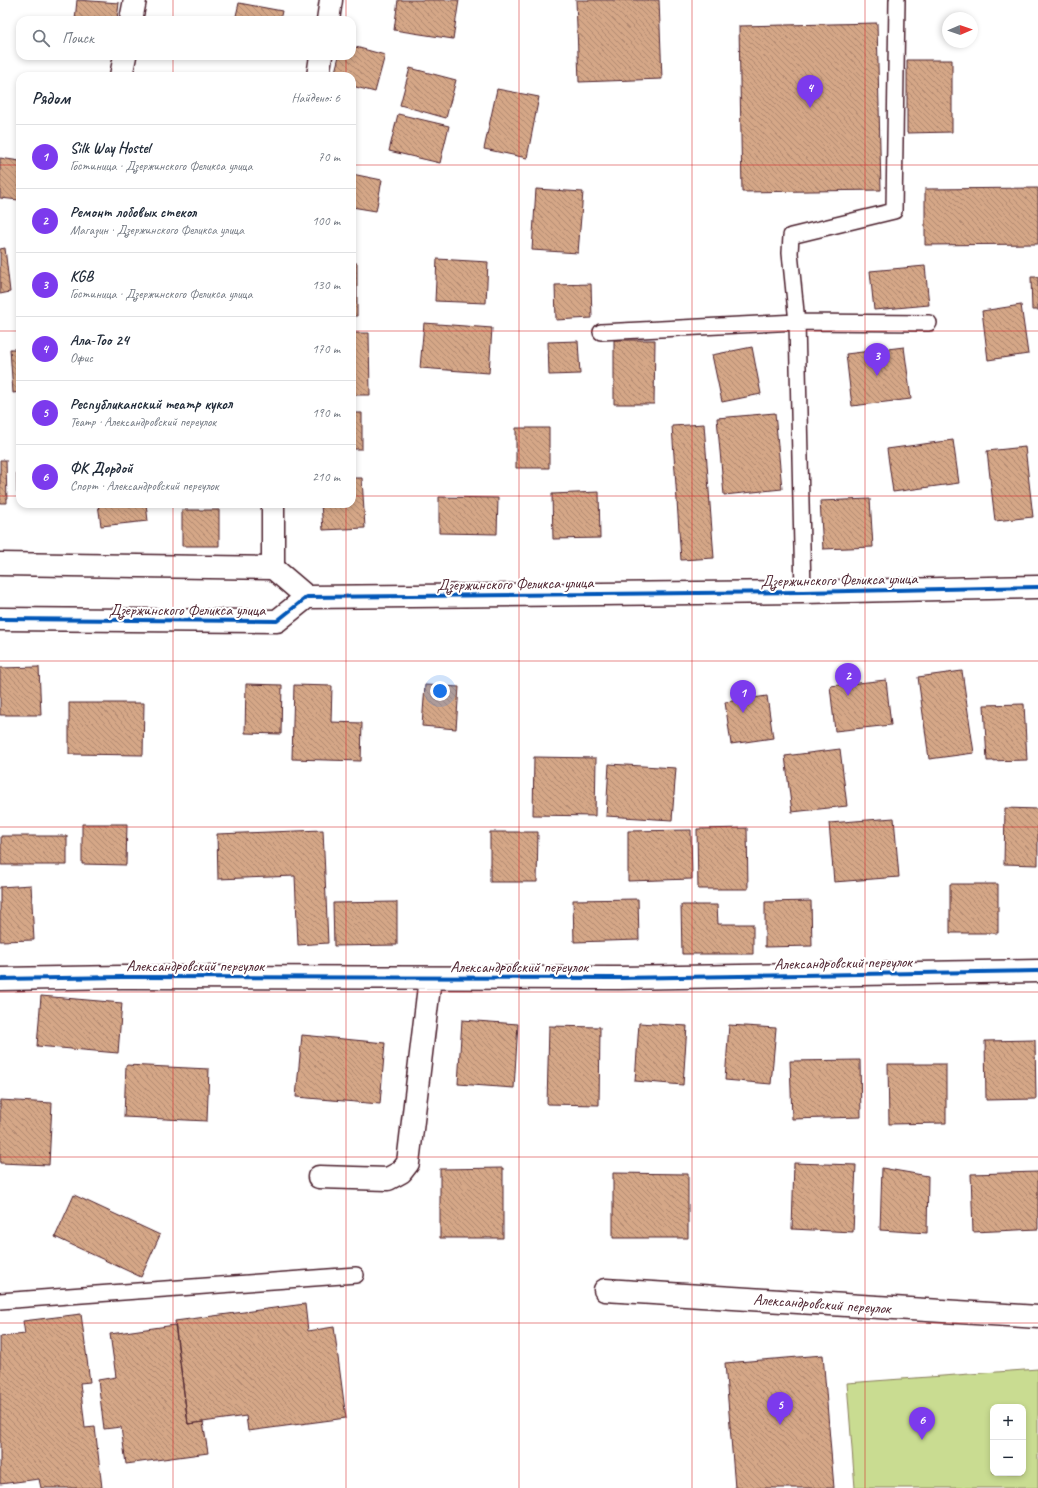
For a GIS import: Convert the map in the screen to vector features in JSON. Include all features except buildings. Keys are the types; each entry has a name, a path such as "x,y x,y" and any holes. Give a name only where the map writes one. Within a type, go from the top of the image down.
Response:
{"street":[{"path":"132,16 135,0"},
{"path":"329,16 331,0"},
{"path":"122,72 123,60"},
{"path":"319,72 320,60"},
{"path":"273,508 273,568"},
{"path":"0,564 273,568 307,597"},
{"name":"Дзержинского Феликса улица","path":"0,619 277,621 307,597 803,592 1038,587"},
{"name":"Александровский переулок","path":"0,979 122,977 619,978 1038,970"},
{"path":"319,1177 388,1179 401,1172 408,1163 430,978"},
{"name":"Александровский переулок","path":"605,1290 1038,1317"}],"lane":[{"path":"803,592 797,322 790,254 791,236 894,211 897,0"},
{"path":"601,332 797,322 928,323"},
{"path":"0,1301 356,1275"}],"green space":[{"path":"1038,1369 1038,1488 855,1488 847,1383"}],"cycle path":[{"path":"0,619 277,621 307,597 803,592 1038,587"},
{"path":"0,979 122,977 619,978 1038,971"}],"place":[{"name":"Ала-Тоо 24","path":"810,108"},
{"name":"KGB","path":"877,376"},
{"name":"Ремонт лобовых стекол","path":"848,696"},
{"name":"Silk Way Hostel","path":"743,713"},
{"name":"Республиканский театр кукол","path":"780,1425"},
{"name":"ФК Дордой","path":"922,1440"}]}
